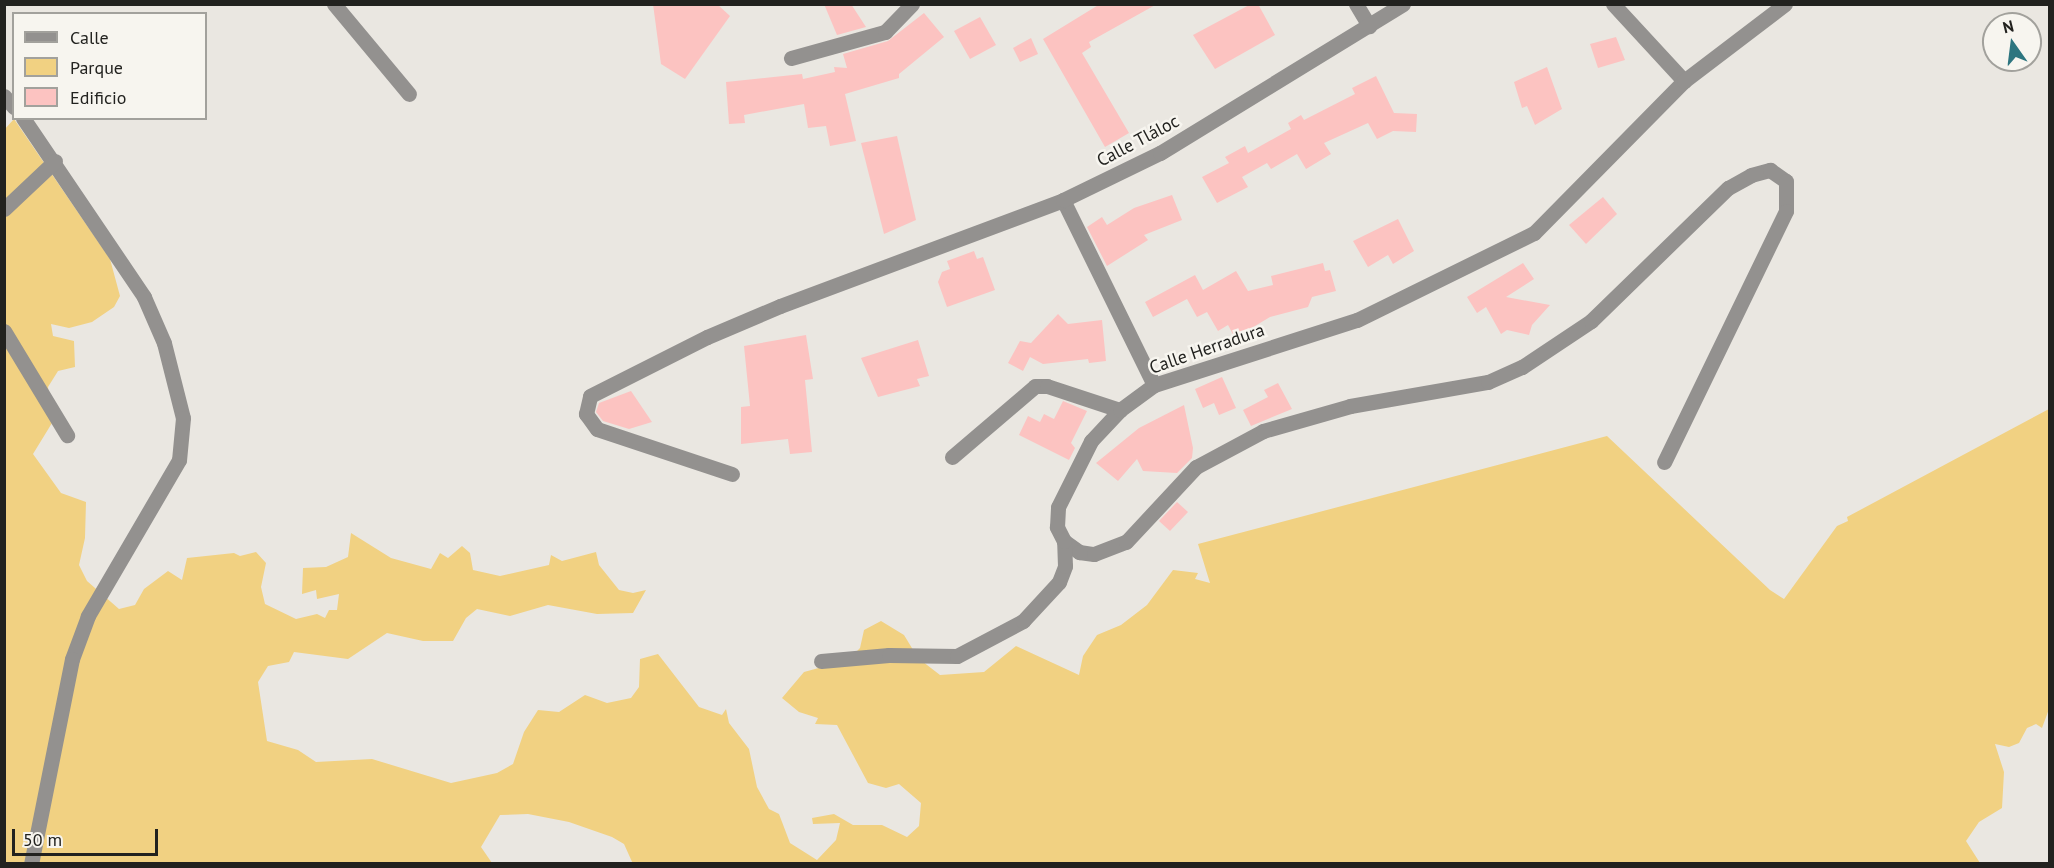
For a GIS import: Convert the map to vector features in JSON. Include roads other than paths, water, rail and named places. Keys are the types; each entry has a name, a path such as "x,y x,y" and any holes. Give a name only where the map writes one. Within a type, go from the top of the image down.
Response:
{"street":[{"path":"334,4 409,94"},
{"path":"791,58 885,32 912,4"},
{"path":"1356,4 1370,26"},
{"name":"Calle Tláloc","path":"732,474 597,429 590,423 586,404 602,388 728,328 1063,200 1160,153 1403,4"},
{"path":"1612,4 1684,81"},
{"name":"Calle Herradura","path":"821,661 889,655 957,656 1023,621 1059,582 1065,566 1064,541 1056,516 1066,489 1091,441 1120,410 1154,385 1357,320 1534,233 1684,81 1785,4"},
{"path":"24,120 55,161 144,297 164,343 183,418 179,460 88,616 72,659 31,864"},
{"path":"4,209 55,161"},
{"path":"1064,541 1079,552 1094,554 1126,542 1196,467 1263,431 1350,406 1488,382 1522,367 1591,321 1728,188 1751,175 1770,171 1786,181 1786,211 1664,462"},
{"path":"1063,200 1154,385"},
{"path":"4,331 67,435"},
{"path":"952,458 1035,386 1047,386 1120,410"}]}
